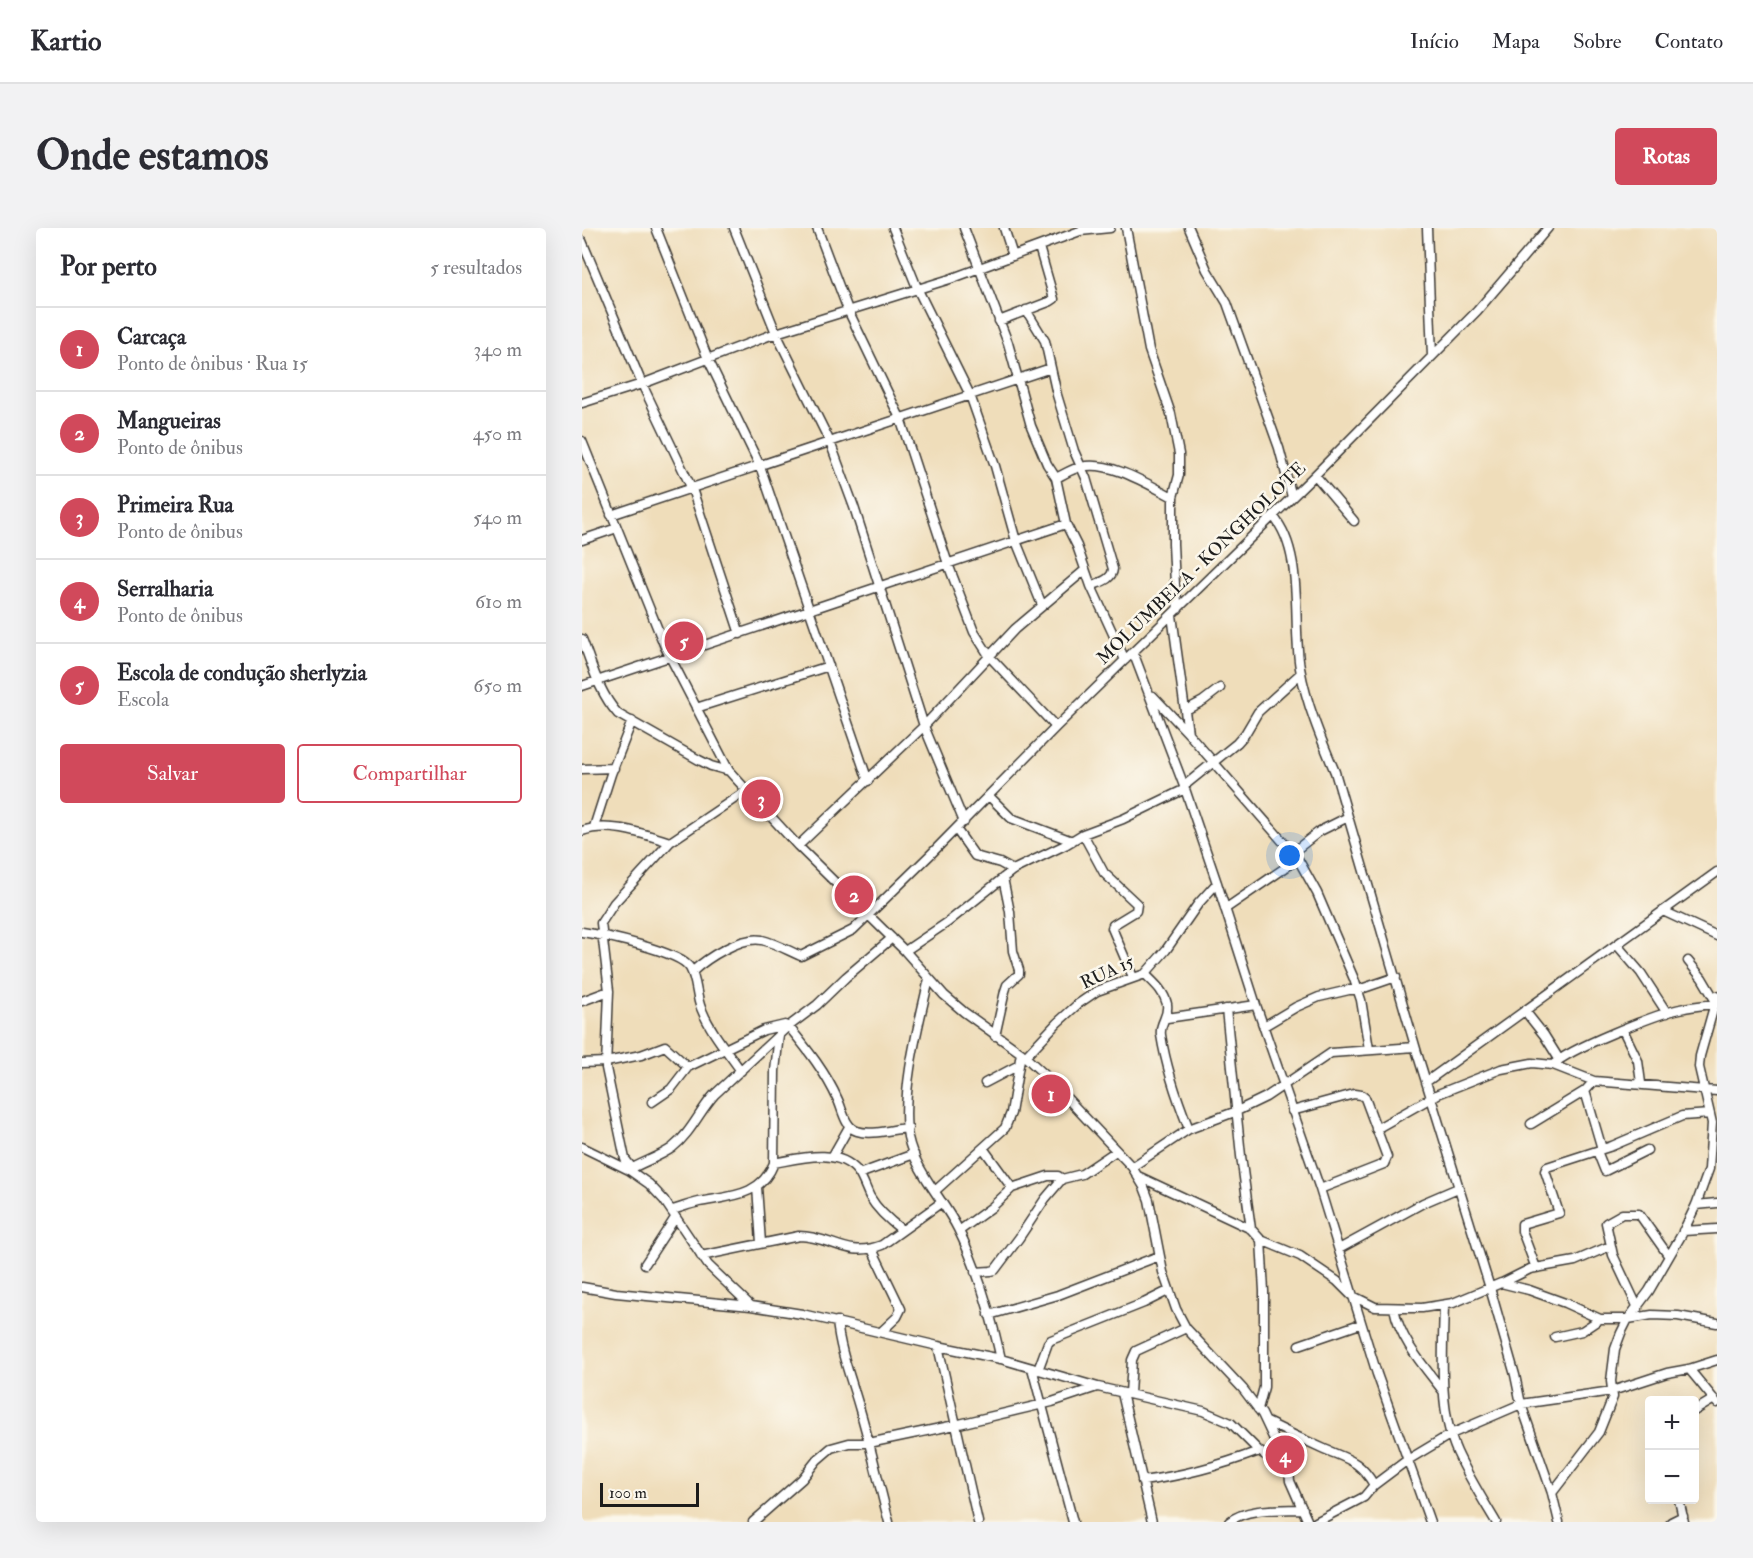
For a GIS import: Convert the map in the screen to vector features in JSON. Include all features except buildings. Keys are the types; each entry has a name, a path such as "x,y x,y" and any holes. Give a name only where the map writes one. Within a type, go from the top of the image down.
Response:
{"street":[{"path":"656,228 708,358 760,466 868,781"},
{"path":"734,228 776,333 830,442 880,586 924,726 964,822"},
{"path":"817,228 848,310 900,418 948,564 974,632 990,657 1056,727"},
{"path":"893,228 918,290 970,395 995,466 1016,541 1042,605"},
{"path":"964,228 1008,343 1036,439 1056,478 1066,524 1125,660"},
{"path":"1004,228 1013,256"},
{"path":"582,403 642,384 776,333 918,290 1080,231 1110,228"},
{"path":"1126,228 1149,350 1171,414 1179,454 1179,475 1173,497 1175,612 1188,733"},
{"path":"1189,228 1231,313 1279,448 1292,497"},
{"path":"1427,228 1432,356"},
{"name":"MOLUMBELA - KONGHOLOTE","path":"692,972 711,957 749,940 762,940 801,956 853,930 964,822 1056,727 1315,476 1477,311 1548,228"},
{"path":"582,241 642,384 692,489 740,634"},
{"path":"999,321 1054,299 1039,247"},
{"path":"1026,310 1045,342 1057,395 1074,451 1082,466 1113,569 1113,575 1110,578 1091,586"},
{"path":"611,515 1051,368"},
{"path":"582,441 669,656 729,771 798,846 870,914 929,979 958,1007 1023,1055 1045,1075 1132,1167 1149,1200 1168,1291 1185,1328 1243,1389 1267,1422 1308,1522"},
{"path":"1056,478 1082,466 1121,472 1173,497"},
{"path":"1315,476 1354,521"},
{"path":"1274,516 1285,532 1295,577 1297,649 1301,673 1348,817 1415,1047 1490,1288 1521,1404 1552,1493 1559,1522"},
{"path":"582,686 1066,524"},
{"path":"582,540 616,528"},
{"path":"798,846 924,726 1015,629 1085,570"},
{"path":"582,639 597,680 618,714 699,760 729,771"},
{"path":"1133,652 1217,883 1283,1086 1320,1189 1360,1324 1406,1461 1430,1522"},
{"path":"696,708 829,666"},
{"path":"905,951 948,922 1013,870 1083,834 1123,819 1184,788 1237,743 1258,712 1301,673"},
{"path":"1186,710 1220,688"},
{"path":"1148,691 1296,856 1317,893 1358,990 1369,1049"},
{"path":"594,827 632,721"},
{"path":"582,769 614,768"},
{"path":"630,1169 625,1159 608,1084 606,1062 609,991 602,923 614,903 670,842 746,791"},
{"path":"989,796 1011,818 1072,841"},
{"path":"1225,909 1296,856 1320,831 1348,817"},
{"path":"582,831 594,827 625,830 670,842"},
{"path":"956,829 975,856 1000,863 1013,870"},
{"path":"1083,834 1104,873 1137,904 1136,911 1113,925 1112,928 1132,977"},
{"path":"1426,1082 1717,872"},
{"path":"995,1036 1007,985 1019,970 1013,951 1010,912 1003,878"},
{"name":"RUA 15","path":"1023,1055 1077,1004 1097,991 1145,974 1166,950 1198,904 1217,883"},
{"path":"1663,911 1717,936"},
{"path":"582,923 583,932 626,940 675,958 687,965 692,972 704,1015 741,1071"},
{"path":"630,1169 673,1147 694,1125 703,1107 714,1095 779,1034 818,1005 846,977 892,938"},
{"path":"1617,945 1644,978 1667,1013"},
{"path":"1552,1493 1599,1432 1612,1397 1611,1381 1615,1348 1628,1319 1638,1308 1683,1231 1696,1205 1711,1159 1715,1124 1700,1077 1700,1056 1716,1001 1688,961"},
{"path":"1145,974 1162,993 1167,1003 1167,1018 1161,1025 1161,1035 1172,1084 1189,1129"},
{"path":"1264,1026 1296,1007 1319,997 1358,990 1396,977"},
{"path":"929,979 911,1063 908,1128 914,1154 959,1231 989,1315 1000,1359"},
{"path":"582,1001 609,991"},
{"path":"1376,1129 1432,1098 1501,1069 1532,1063 1556,1062 1623,1030 1680,1008 1716,1001"},
{"path":"1167,1018 1256,1005"},
{"path":"1226,1010 1251,1229"},
{"path":"1525,1011 1544,1035 1556,1062 1594,1081 1641,1083 1717,1091"},
{"path":"652,1102 671,1089 688,1067 777,1026 785,1025 819,1065 849,1126 864,1132 908,1128"},
{"path":"1623,1030 1638,1061 1641,1083"},
{"path":"645,1264 673,1214 698,1202 730,1198 757,1187 769,1174 774,1163 775,1071 779,1034"},
{"path":"582,1063 606,1062 641,1055 665,1046 688,1067"},
{"path":"1132,1167 1189,1129 1237,1111 1283,1086 1331,1053 1415,1047"},
{"path":"935,1191 1002,1132 1008,1123 1023,1055"},
{"path":"985,1083 1019,1065"},
{"path":"1532,1124 1585,1091 1594,1081"},
{"path":"1585,1091 1605,1170 1647,1150"},
{"path":"1292,1111 1354,1094 1361,1095 1365,1098 1387,1156 1384,1164 1320,1189"},
{"path":"1536,1268 1522,1231 1522,1224 1559,1213 1545,1168 1648,1132 1682,1116 1710,1114"},
{"path":"832,1157 849,1126"},
{"path":"582,1147 630,1169 649,1184 673,1214 701,1256 752,1306"},
{"path":"983,1148 1012,1188"},
{"path":"975,1272 995,1270 1045,1198 1062,1179 1082,1174 1116,1152"},
{"path":"859,1174 914,1154"},
{"path":"774,1163 818,1157 841,1159 859,1174 878,1208 902,1230"},
{"path":"959,1231 992,1208 1012,1188 1048,1176 1058,1176 1062,1179"},
{"path":"1137,1176 1251,1229 1261,1240 1300,1257 1337,1281 1351,1295 1375,1306 1422,1308 1444,1305 1536,1268 1575,1261 1610,1246"},
{"path":"757,1187 761,1243"},
{"path":"1339,1250 1414,1208 1458,1188"},
{"path":"701,1256 804,1236 859,1251 872,1249 882,1245 942,1202"},
{"path":"1696,1205 1717,1203"},
{"path":"1638,1308 1610,1246 1606,1223 1622,1214 1641,1215 1668,1256"},
{"path":"1683,1231 1717,1229"},
{"path":"1258,1409 1264,1387 1264,1291 1261,1240"},
{"path":"872,1249 901,1309 897,1317 881,1332"},
{"path":"989,1315 1058,1295 1160,1256"},
{"path":"1501,1283 1565,1303 1600,1319 1628,1319 1652,1315 1678,1316 1717,1323"},
{"path":"582,1287 616,1293 752,1306 837,1321 1000,1359 1098,1387 1203,1411 1231,1423 1259,1451 1289,1471"},
{"path":"1073,1522 1035,1369 1051,1340 1168,1291"},
{"path":"1444,1305 1443,1391 1451,1434 1457,1452 1496,1522"},
{"path":"1395,1308 1397,1320 1407,1343 1443,1391"},
{"path":"1555,1337 1582,1331 1600,1319"},
{"path":"837,1321 839,1337 889,1522"},
{"path":"1299,1345 1360,1324"},
{"path":"1152,1522 1126,1393 1132,1360 1136,1351 1185,1328"},
{"path":"938,1346 978,1522"},
{"path":"1316,1522 1364,1497 1374,1485 1406,1461 1451,1434 1521,1404 1612,1391 1717,1360"},
{"path":"1689,1369 1716,1401 1699,1409"},
{"path":"753,1522 802,1479 831,1448 956,1425 1072,1396 1098,1387"},
{"path":"1267,1422 1348,1458 1361,1467 1374,1485"},
{"path":"1142,1481 1166,1478 1259,1451"},
{"path":"1671,1522 1683,1519 1680,1504"},
{"path":"1229,1522 1237,1516 1253,1513 1303,1509"}],"place":[{"name":"Escola de condução sherlyzia","path":"684,641"},
{"name":"Primeira Rua","path":"761,799"},
{"name":"Mangueiras","path":"854,895"},
{"name":"Carcaça","path":"1051,1094"},
{"name":"Serralharia","path":"1285,1455"}]}
